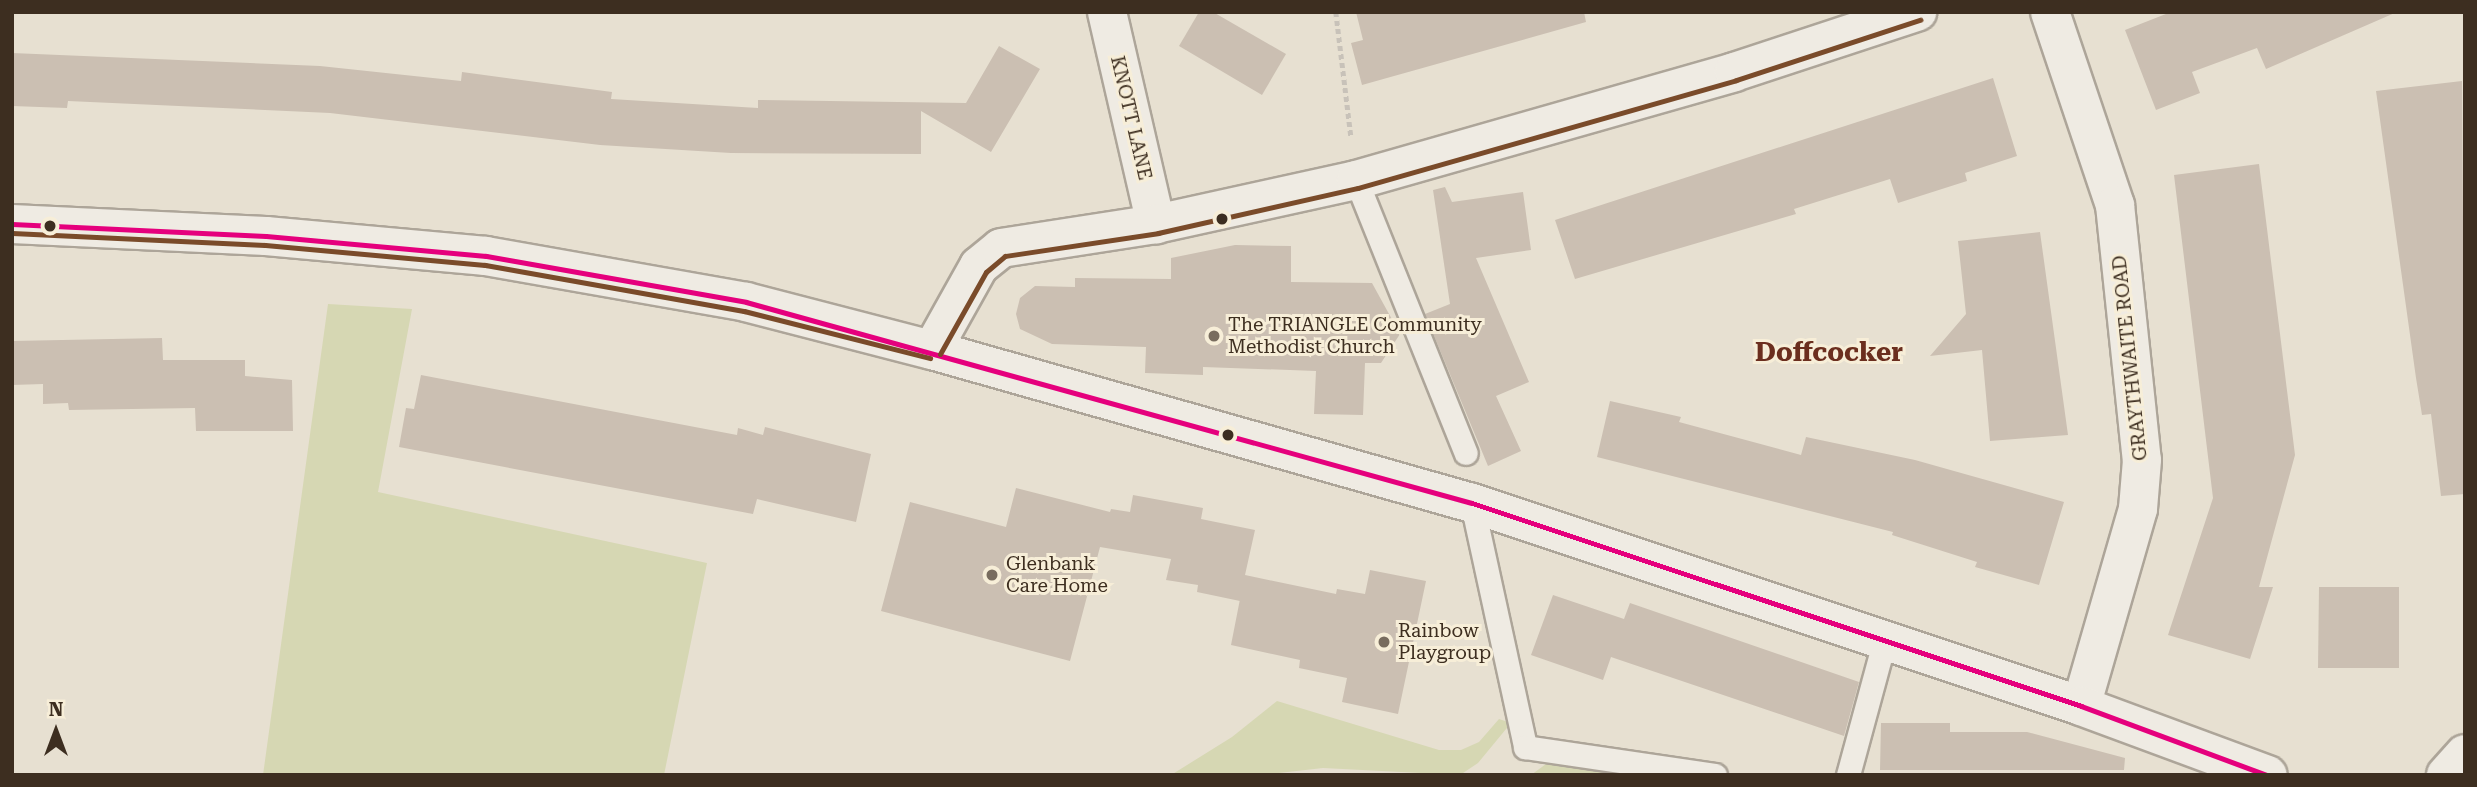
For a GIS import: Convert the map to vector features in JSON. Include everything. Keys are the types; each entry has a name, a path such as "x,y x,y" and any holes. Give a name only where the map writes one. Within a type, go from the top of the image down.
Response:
{"main road":[{"name":"KNOTT LANE","path":"1107,12 1156,224"},
{"path":"932,350 979,266 1000,248 1156,224 1356,180 1734,72 1917,12"},
{"name":"GRAYTHWAITE ROAD","path":"2050,12 2115,205 2142,460 2138,509 2081,706"},
{"path":"12,224 266,236 486,256 746,302 932,350 1472,503 1885,639 2081,706 2268,775"},
{"path":"2446,775 2465,754"}],"lane":[{"path":"1356,180 1466,453"},
{"path":"1472,503 1525,747 1715,775"},
{"path":"1848,775 1885,639"}],"path":[{"path":"1336,12 1356,180"}],"green space":[{"path":"328,304 412,309 378,492 707,563 664,775 263,775"},
{"path":"1277,701 1439,750 1461,750 1479,742 1499,719 1511,723 1478,763 1460,775 1323,768 1260,775 1171,775 1232,737"},
{"path":"1546,764 1621,775 1531,775"}],"building":[{"path":"1199,12 1213,12 1286,54 1262,95 1179,46"},
{"path":"1356,12 1584,12 1586,22 1362,85 1351,43 1363,40"},
{"path":"2171,12 2397,12 2266,69 2257,48 2192,72 2200,93 2156,110 2125,30"},
{"path":"999,46 1040,69 991,152 921,111 921,154 731,153 600,145 330,113 68,101 67,108 12,106 12,53 320,66 461,81 462,72 612,92 611,99 758,108 758,100 966,103"},
{"path":"1993,78 2017,156 1965,173 1967,181 1898,203 1890,179 1794,209 1796,214 1575,279 1555,220"},
{"path":"2462,81 2465,494 2441,496 2431,414 2422,415 2416,378 2376,91"},
{"path":"2259,164 2295,455 2259,587 2273,587 2250,659 2168,635 2213,498 2174,175"},
{"path":"1445,187 1452,202 1523,192 1531,250 1476,258 1529,382 1496,396 1521,451 1488,466 1425,314 1450,304 1433,190"},
{"path":"2040,232 2068,435 1990,441 1982,350 1930,356 1966,314 1958,241"},
{"name":"The TRIANGLE Community Methodist Church","path":"1235,245 1291,246 1291,282 1372,283 1400,334 1381,363 1365,363 1363,415 1314,414 1316,371 1203,367 1203,375 1145,373 1146,347 1052,344 1020,329 1016,314 1020,298 1035,286 1075,287 1075,278 1171,279 1171,258"},
{"path":"162,338 163,360 245,360 245,376 292,380 293,431 196,431 195,408 69,410 68,403 43,404 43,384 12,385 12,341"},
{"path":"421,375 737,435 738,428 763,435 765,427 871,454 856,522 757,499 753,514 399,447 406,408 414,409"},
{"path":"1610,401 1681,417 1679,422 1801,455 1806,437 1915,460 2064,502 2039,585 1975,567 1977,562 1892,535 1893,532 1597,457"},
{"path":"1016,488 1110,512 1111,509 1130,512 1133,495 1203,508 1201,519 1255,530 1245,575 1336,594 1337,589 1365,594 1370,570 1426,581 1398,714 1342,702 1347,678 1299,668 1300,660 1231,645 1240,601 1197,592 1198,585 1166,580 1171,559 1100,547 1070,661 881,611 910,502 1006,527"},
{"path":"2319,587 2399,587 2399,668 2318,668"},
{"path":"1553,595 1624,619 1630,603 1859,682 1844,736 1611,657 1603,680 1531,655"},
{"path":"1881,723 1950,723 1950,732 2027,732 2125,758 2124,770 1880,770"}],"transit line":[{"path":"940,354 986,272 1005,256 1158,233 1358,188 1736,80 1920,20"},
{"path":"12,224 266,236 486,256 746,302 1472,503 2081,706 2267,775"},
{"path":"12,233 265,245 485,265 744,311 930,358"}],"place":[{"name":"The TRIANGLE Community Methodist Church","path":"1214,336"},
{"name":"Glenbank Care Home","path":"992,575"},
{"name":"Rainbow Playgroup","path":"1384,642"}],"district":[{"name":"Doffcocker","path":"1829,353"}]}
